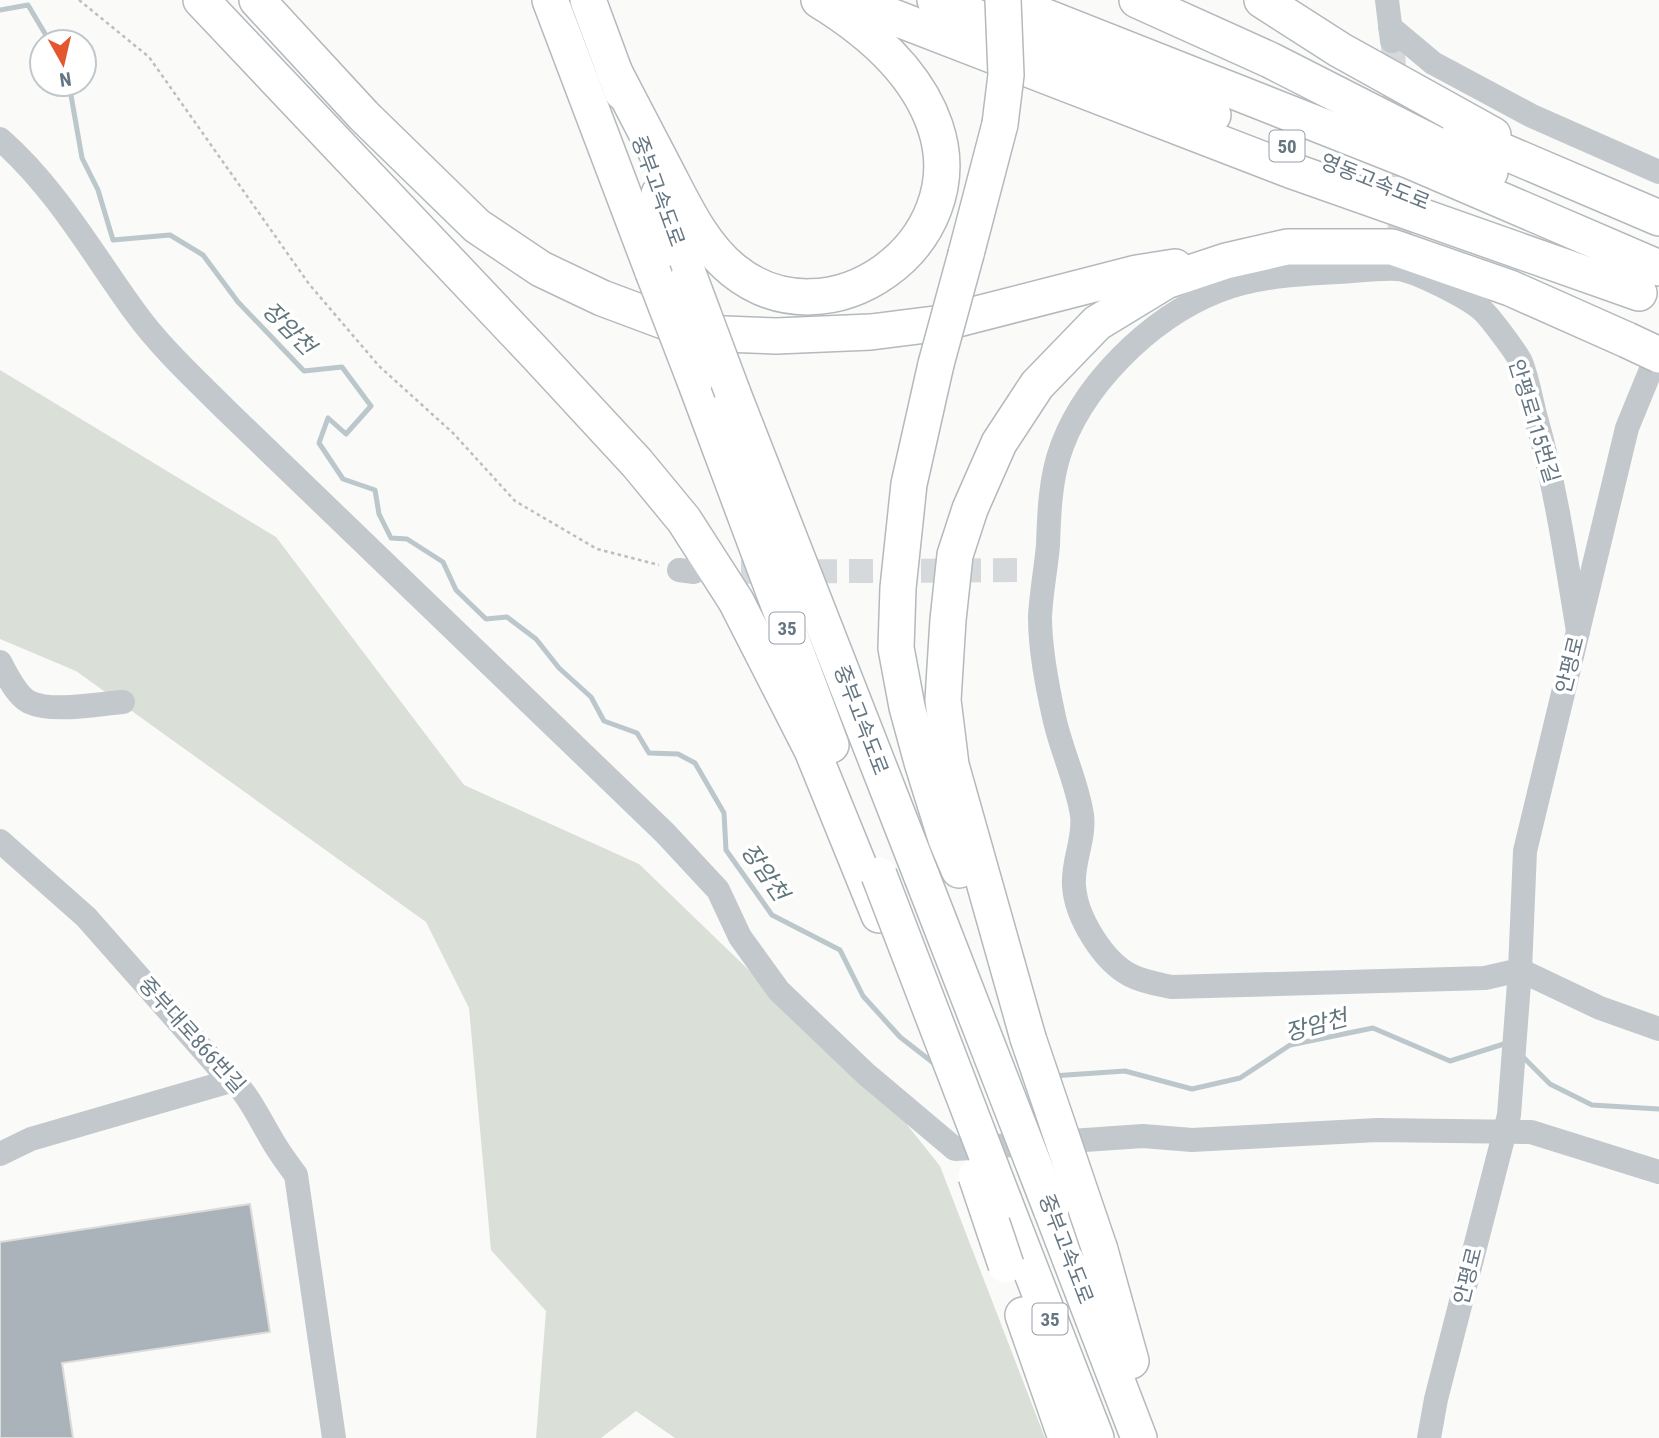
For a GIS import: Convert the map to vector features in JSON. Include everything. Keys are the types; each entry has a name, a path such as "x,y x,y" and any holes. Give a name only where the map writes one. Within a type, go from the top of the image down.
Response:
{"highway":[{"path":"201,0 637,463 684,520 736,601 812,750 932,1043 1066,1438"},
{"path":"257,0 364,116 477,226 541,270 602,298 685,329 724,334 776,335 871,332 942,323 1137,273 1250,256"},
{"name":"중부고속도로","path":"550,0 879,875 1096,1438"},
{"name":"중부고속도로","path":"587,0 732,391 1139,1438"},
{"path":"614,71 690,216 720,258 749,281 782,294 805,297 846,292 869,282 891,267 912,248 926,228 940,188 939,145 935,126 926,107 890,54 851,19 819,0"},
{"path":"849,0 1290,170 1651,281"},
{"name":"영동고속도로","path":"935,0 1651,281"},
{"path":"1003,0 1006,75 1000,124 936,364 909,484 898,588 896,648 906,707 946,839 1028,1038"},
{"name":"영동고속도로","path":"1003,0 1408,160 1651,281"},
{"path":"1137,0 1270,60 1473,163 1651,281"},
{"path":"1151,0 1659,218"},
{"path":"1262,0 1340,50 1587,188"},
{"path":"1153,1438 1100,1250 1028,1038 951,765 943,700 947,620 955,555 970,509 999,443 1037,385 1097,323 1166,281 1287,247 1392,247 1510,288 1648,348"}],"street":[{"path":"1387,0 1392,36 1433,64 1532,116 1659,172"},
{"path":"0,139 72,219 136,313 161,344 236,420 665,833 718,890 740,937 779,991 866,1074 955,1149 1143,1136 1192,1140 1507,1123 1659,1172"},
{"name":"안평로115번길","path":"1520,979 1172,987 1128,974 1094,939 1079,912 1074,886 1076,860 1083,833 1081,811 1055,721 1045,666 1035,571 1056,462 1068,428 1086,397 1148,333 1181,309 1219,290 1254,280 1295,274 1401,269 1448,289 1482,310 1520,361 1551,470 1578,631"},
{"name":"안평로","path":"1429,1438 1507,1123 1520,979 1525,851 1648,348"},
{"path":"0,662 11,682 27,701 48,708 123,702"},
{"name":"중부대로866번길","path":"0,841 86,918 221,1070 234,1080 248,1097 296,1175 334,1438"},
{"path":"1520,979 1659,1030"},
{"path":"0,1154 31,1139 234,1080"}],"path":[{"path":"79,0 149,57 309,284 379,366 453,433 515,500 597,549 686,571"}],"shaded area":[{"path":"0,370 276,537 464,785 639,864 900,1116 940,1166 1045,1438 675,1438 636,1411 601,1438 536,1438 546,1311 491,1250 469,1008 426,922 76,671 0,639"}],"building":[{"path":"250,1204 270,1332 62,1363 73,1438 0,1438 0,1242"}],"waterway":[{"name":"장암천","path":"0,10 28,5 42,28"},
{"name":"장암천","path":"71,98 82,158 98,190 113,240 170,235 203,255 238,302 304,371 342,367 371,406 346,434 328,418 319,443 343,479 375,490 379,514 391,538 407,539 443,562 456,590 486,619 507,617 536,639 559,668 591,697 604,721 637,733 649,753 678,754 695,763 724,813 726,850 772,915 840,950 863,996 900,1037 936,1065"},
{"name":"장암천","path":"1052,1076 1125,1071 1192,1089 1240,1078 1290,1045 1373,1028 1450,1061 1507,1043"},
{"name":"장암천","path":"1522,1056 1550,1084 1592,1105 1659,1109"}],"tunnel":[{"path":"1393,45 1401,265"},
{"path":"705,572 1025,570"}]}
